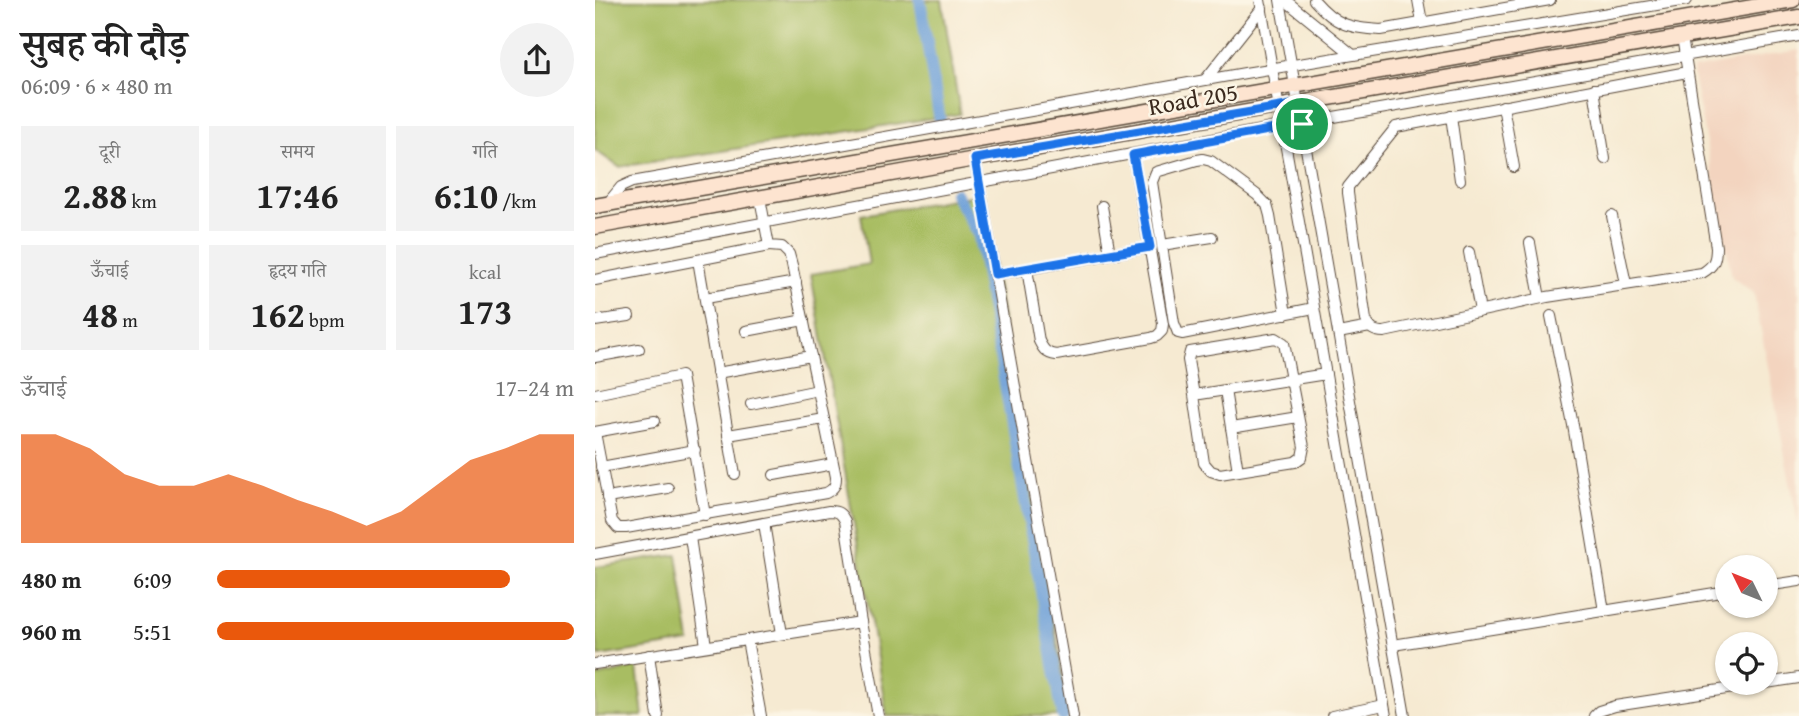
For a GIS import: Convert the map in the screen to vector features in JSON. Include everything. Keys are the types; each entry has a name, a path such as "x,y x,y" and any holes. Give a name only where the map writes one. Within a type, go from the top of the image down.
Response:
{"main road":[{"name":"Road 205","path":"599,203 1276,89 1732,5 1793,0"},
{"name":"Road 205","path":"595,227 1799,17"}],"street":[{"path":"1280,0 1405,716"},
{"path":"1285,0 1353,55"},
{"path":"1314,0 1331,17 1353,28 1381,30 1526,2 1550,0"},
{"path":"1418,0 1422,22"},
{"path":"599,203 632,182 1291,65 1687,0"},
{"path":"1526,2 1530,26"},
{"path":"1261,4 1385,710 1332,716"},
{"path":"1205,80 1261,4"},
{"path":"595,254 1282,126 1799,36"},
{"path":"1682,37 1716,257 1712,267 1702,272 1540,298 1384,332 1376,332 1370,327 1366,320 1348,192 1349,187 1396,127 1687,72"},
{"path":"1594,89 1605,159"},
{"path":"1503,106 1514,167"},
{"path":"1451,116 1460,180"},
{"path":"1027,270 1039,341 1048,354 1056,355 1151,338 1162,331 1163,324 1133,155"},
{"path":"975,159 1073,716"},
{"path":"1286,314 1267,205 1210,160 1197,160 1156,172 1153,177 1162,245 1174,323 1178,333 1182,334 1286,314 1314,308"},
{"path":"760,198 769,246"},
{"path":"1101,206 1110,254"},
{"path":"1612,216 1626,285"},
{"path":"1162,245 1212,237"},
{"path":"1529,243 1540,298"},
{"path":"595,280 769,246 782,247 789,254 796,282 836,484 826,493 618,528 613,522 607,498 595,432 655,421"},
{"path":"995,274 1150,247"},
{"path":"1469,252 1480,311"},
{"path":"698,260 735,474"},
{"path":"705,298 796,282"},
{"path":"595,321 629,316"},
{"path":"1552,316 1604,611"},
{"path":"746,331 804,320"},
{"path":"1338,333 1370,327"},
{"path":"1276,338 1284,343 1291,380 1304,447 1299,461 1215,474 1204,463 1188,355 1190,352 1276,338"},
{"path":"595,357 639,349"},
{"path":"717,373 811,356"},
{"path":"1194,395 1326,374"},
{"path":"595,394 681,376 705,515"},
{"path":"751,404 818,390"},
{"path":"1225,390 1238,471"},
{"path":"1231,428 1298,417"},
{"path":"728,435 824,419"},
{"path":"601,467 695,450"},
{"path":"775,475 833,464"},
{"path":"607,498 668,488"},
{"path":"595,554 837,511 845,521 878,716"},
{"path":"764,523 782,634"},
{"path":"689,537 706,646"},
{"path":"1778,584 1799,581"},
{"path":"1393,645 1715,594"},
{"path":"595,664 861,622"},
{"path":"747,640 761,716"},
{"path":"649,655 658,716"},
{"path":"1594,716 1615,706 1799,678"}],"shaded area":[{"path":"1799,50 1799,529 1754,293 1732,277 1692,69"}],"green space":[{"path":"595,0 942,0 960,114 619,167 595,150"},
{"path":"982,194 1070,716 887,716 811,274 869,264 861,215"},
{"path":"677,555 690,642 599,656 595,627 595,567"},
{"path":"637,667 643,716 595,716 595,677"}],"waterway":[{"path":"920,0 940,121"},
{"path":"955,193 979,236 1063,716"}],"route":[{"path":"1298,104 1302,124 1133,155 1150,247 995,274 975,159 1298,104"}]}
